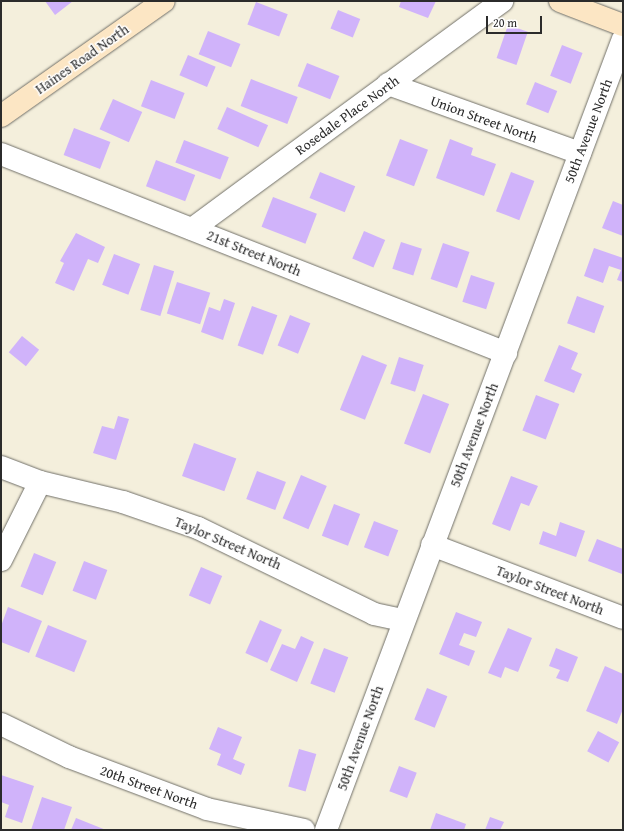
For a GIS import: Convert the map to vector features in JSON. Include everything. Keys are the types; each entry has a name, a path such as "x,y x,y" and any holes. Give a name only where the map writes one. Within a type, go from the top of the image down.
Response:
{"street":[{"name":"Haines Road North","path":"1,116 164,1"},
{"name":"Rosedale Place North","path":"192,229 502,1"},
{"path":"560,1 623,25"},
{"name":"50th Avenue North","path":"326,830 403,620 506,353 623,39"},
{"name":"Union Street North","path":"388,84 580,153"},
{"name":"21st Street North","path":"1,154 506,353"},
{"name":"Taylor Street North","path":"1,467 40,482 123,502 198,528 374,614 403,620"},
{"path":"1,560 40,482"},
{"name":"Taylor Street North","path":"432,545 623,618"},
{"name":"20th Street North","path":"1,724 69,757 207,808 304,830"}],"building":[{"path":"45,1 73,1 55,15"},
{"path":"401,1 436,1 428,18 399,7"},
{"path":"256,2 288,14 279,37 247,24"},
{"path":"338,10 360,19 353,38 331,29"},
{"path":"508,25 528,32 516,65 497,58"},
{"path":"208,31 240,44 231,67 199,54"},
{"path":"562,45 583,53 571,84 550,76"},
{"path":"188,55 216,67 207,87 179,75"},
{"path":"307,63 339,76 330,99 298,86"},
{"path":"251,79 298,97 287,124 241,106"},
{"path":"151,80 185,93 175,119 141,106"},
{"path":"535,82 557,91 548,113 526,104"},
{"path":"113,99 142,112 129,142 100,129"},
{"path":"227,107 268,125 258,147 217,129"},
{"path":"74,128 110,142 100,169 64,155"},
{"path":"400,139 428,150 414,186 386,175"},
{"path":"450,139 473,148 471,155 496,164 484,196 436,178"},
{"path":"184,140 229,157 220,180 175,162"},
{"path":"156,160 195,175 185,201 146,186"},
{"path":"320,172 355,186 345,212 310,198"},
{"path":"511,172 534,181 519,220 496,211"},
{"path":"273,197 317,214 305,244 262,227"},
{"path":"613,201 623,205 623,236 602,228"},
{"path":"364,231 385,240 373,268 352,259"},
{"path":"76,233 105,247 98,263 88,259 74,291 55,283 64,263 60,261"},
{"path":"401,242 422,249 413,275 392,269"},
{"path":"443,243 469,252 457,288 431,279"},
{"path":"594,248 623,258 623,282 617,280 621,270 609,266 603,283 584,276"},
{"path":"114,254 140,264 128,295 102,285"},
{"path":"154,265 174,271 160,316 140,310"},
{"path":"471,275 495,283 486,309 462,302"},
{"path":"177,282 210,293 200,324 167,313"},
{"path":"577,296 604,306 594,333 567,323"},
{"path":"224,299 235,303 223,340 201,332 209,307 220,311"},
{"path":"252,306 277,315 263,355 238,345"},
{"path":"290,315 310,323 298,354 278,346"},
{"path":"22,336 39,350 26,366 9,352"},
{"path":"559,345 578,353 571,369 582,374 574,393 544,381"},
{"path":"362,355 387,365 365,420 340,410"},
{"path":"399,357 424,365 415,392 390,384"},
{"path":"423,394 449,404 430,454 404,443"},
{"path":"536,395 559,404 546,439 522,430"},
{"path":"118,416 129,419 116,460 93,453 102,426 114,429"},
{"path":"194,443 236,458 224,491 182,476"},
{"path":"257,471 286,482 275,510 246,499"},
{"path":"301,475 327,486 308,529 283,518"},
{"path":"511,476 538,486 529,506 521,503 510,531 492,524"},
{"path":"334,504 360,514 348,546 322,536"},
{"path":"374,521 398,530 388,556 364,547"},
{"path":"560,522 585,531 576,557 539,544 543,531 556,536"},
{"path":"597,539 623,549 622,574 588,561"},
{"path":"34,553 56,562 43,595 21,586"},
{"path":"84,561 107,570 96,600 73,591"},
{"path":"201,567 222,576 210,605 189,596"},
{"path":"8,607 42,621 29,653 1,642 1,626"},
{"path":"456,612 482,622 476,637 464,633 459,645 475,651 469,666 439,654"},
{"path":"260,620 282,630 267,663 245,653"},
{"path":"48,625 87,641 74,672 35,657"},
{"path":"508,628 532,638 518,672 505,667 501,678 488,673"},
{"path":"301,636 314,642 297,682 270,670 282,644 295,649"},
{"path":"324,648 348,657 335,693 310,683"},
{"path":"556,648 578,657 568,682 556,678 560,670 549,666"},
{"path":"605,666 623,674 623,709 617,724 586,711"},
{"path":"427,688 447,696 435,728 414,720"},
{"path":"218,727 242,737 233,759 245,764 241,775 217,765 221,754 209,749"},
{"path":"598,731 619,742 608,763 587,751"},
{"path":"299,749 316,754 306,791 288,786"},
{"path":"399,766 417,773 407,798 389,791"},
{"path":"1,775 34,786 22,823 5,817 9,805 1,802"},
{"path":"42,797 72,807 64,830 31,830"},
{"path":"436,813 466,824 464,830 430,830"},
{"path":"490,817 504,822 500,830 485,830"},
{"path":"76,818 106,830 71,830"}]}
